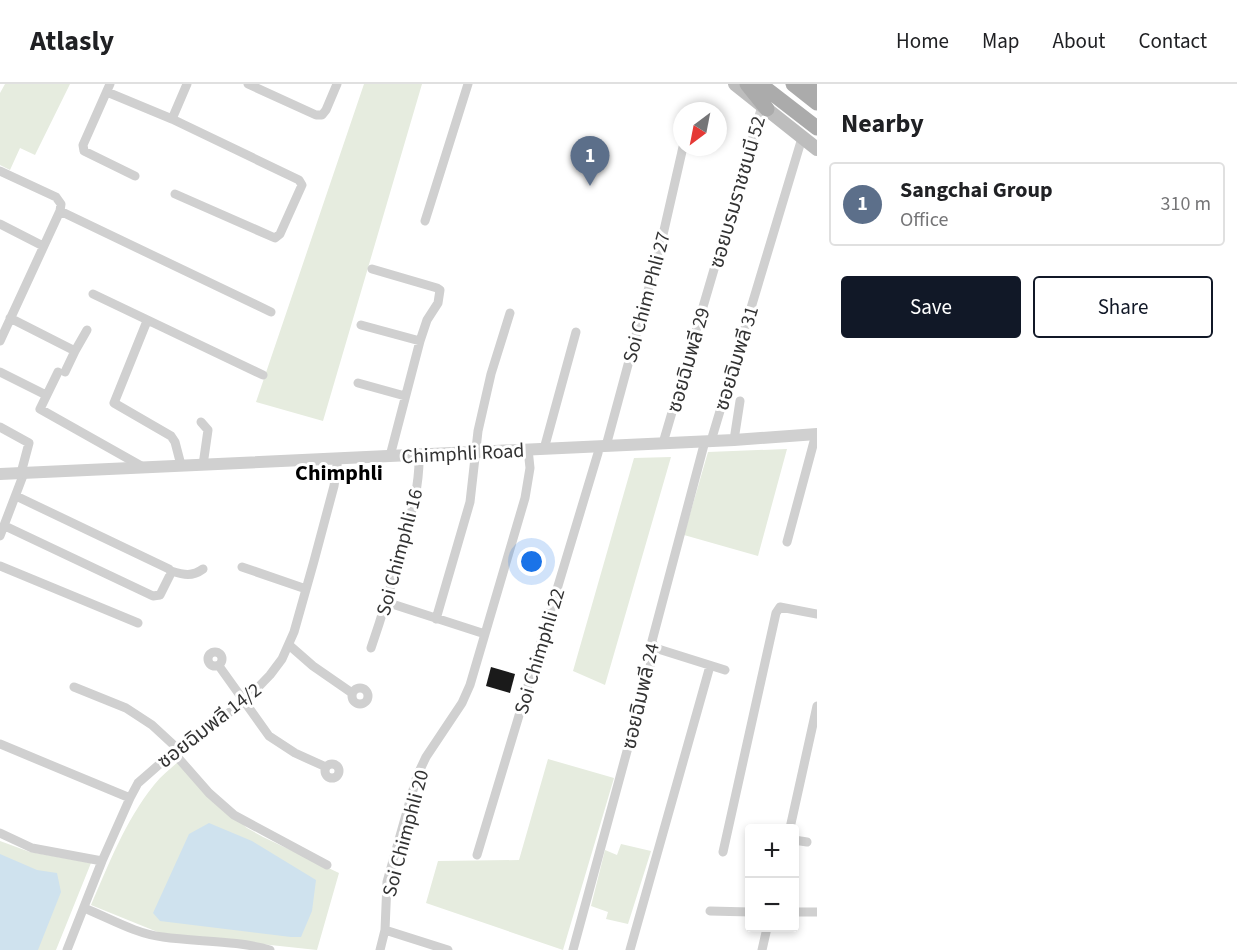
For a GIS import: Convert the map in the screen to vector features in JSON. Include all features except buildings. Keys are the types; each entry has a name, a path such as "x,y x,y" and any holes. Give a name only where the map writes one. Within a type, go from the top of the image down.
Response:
{"main road":[{"path":"735,84 817,149"},
{"path":"747,84 765,107"},
{"path":"760,84 817,129"},
{"path":"776,84 817,116"},
{"path":"793,84 817,103"},
{"path":"812,84 817,88"}],"street":[{"path":"172,119 188,84"},
{"path":"248,84 316,115 321,115 326,110 338,84"},
{"path":"425,221 468,84"},
{"path":"135,176 84,151 84,145 108,88 299,180 302,185 280,234 275,238 175,194"},
{"name":"ซอยบรมราชชนนี 52","path":"712,278 765,107"},
{"name":"ซอยฉิมพลี 31","path":"708,441 762,275 802,138"},
{"name":"Soi Chim Phli 27","path":"602,446 662,239 681,156"},
{"path":"0,171 56,197 61,204 60,211 0,341"},
{"path":"60,211 271,312"},
{"path":"0,225 43,246"},
{"path":"372,269 440,290 438,303 427,320 420,341 390,456"},
{"name":"ซอยฉิมพลี 29","path":"663,443 712,278"},
{"path":"93,294 263,375"},
{"path":"436,619 470,502 475,452 491,374 510,313"},
{"path":"10,318 75,351"},
{"path":"147,321 114,403 171,436 175,442 181,465"},
{"path":"360,325 420,341"},
{"path":"87,330 40,409 143,467"},
{"path":"544,449 576,332"},
{"path":"0,372 44,394"},
{"path":"358,383 405,396"},
{"path":"734,440 740,400"},
{"path":"201,422 208,430 202,465"},
{"path":"0,427 29,443 16,496 0,536"},
{"path":"787,542 817,434"},
{"name":"Chimphli Road","path":"0,474 734,440 817,434"},
{"name":"ซอยฉิมพลี 24","path":"573,950 655,648 652,641 708,441"},
{"name":"Soi Chimphli 22","path":"477,855 602,446"},
{"name":"Soi Chimphli 20","path":"380,950 385,930 387,882 417,776 426,757 462,703 470,685 525,498 530,468 528,449"},
{"name":"Soi Chimphli 16","path":"370,648 386,602 417,492 419,454"},
{"name":"ซอยฉิมพลี 14/2","path":"67,950 102,861 138,783 176,750 244,702 270,675 289,645 334,486 338,458"},
{"path":"16,496 171,571 195,575 203,568"},
{"path":"5,526 153,596 159,595 171,571"},
{"path":"0,566 138,623"},
{"path":"242,567 306,589"},
{"path":"386,602 485,634"},
{"path":"723,852 776,612 780,607 817,614"},
{"path":"289,645 312,666 352,693"},
{"path":"655,648 725,670"},
{"path":"219,666 269,736 295,753 326,767"},
{"path":"630,950 710,666"},
{"path":"74,687 126,708 152,725 176,750 209,794 234,815 327,865"},
{"path":"791,824 817,706"},
{"path":"0,744 130,798"},
{"path":"0,833 32,848 102,861"},
{"path":"799,841 807,842"},
{"path":"84,908 144,933 161,937 245,944 270,950"},
{"path":"710,911 745,912"},
{"path":"799,912 817,912"},
{"path":"385,930 448,950"},
{"path":"762,950 766,932"}],"shaded area":[{"path":"5,84 70,84 35,155 20,148 10,170 0,165 0,93"},
{"path":"364,84 422,84 323,421 256,402"},
{"path":"787,449 758,556 684,535 708,452"},
{"path":"671,457 605,685 573,671 634,458"},
{"path":"548,759 614,778 563,950 426,903 438,861 519,860"},
{"path":"178,762 247,828 339,873 317,950 160,933 91,905 134,813 157,782"},
{"path":"0,841 30,852 91,863 56,950 0,950"},
{"path":"621,844 651,851 628,924 606,919 608,912 591,906 605,850 617,855"}],"water":[{"path":"209,823 252,841 316,880 312,911 301,937 160,921 153,913 189,834"},
{"path":"0,854 37,870 57,873 61,892 38,950 0,950"}],"place":[{"name":"Sangchai Group","path":"590,186"}],"district":[{"name":"Chimphli","path":"339,472"}]}
